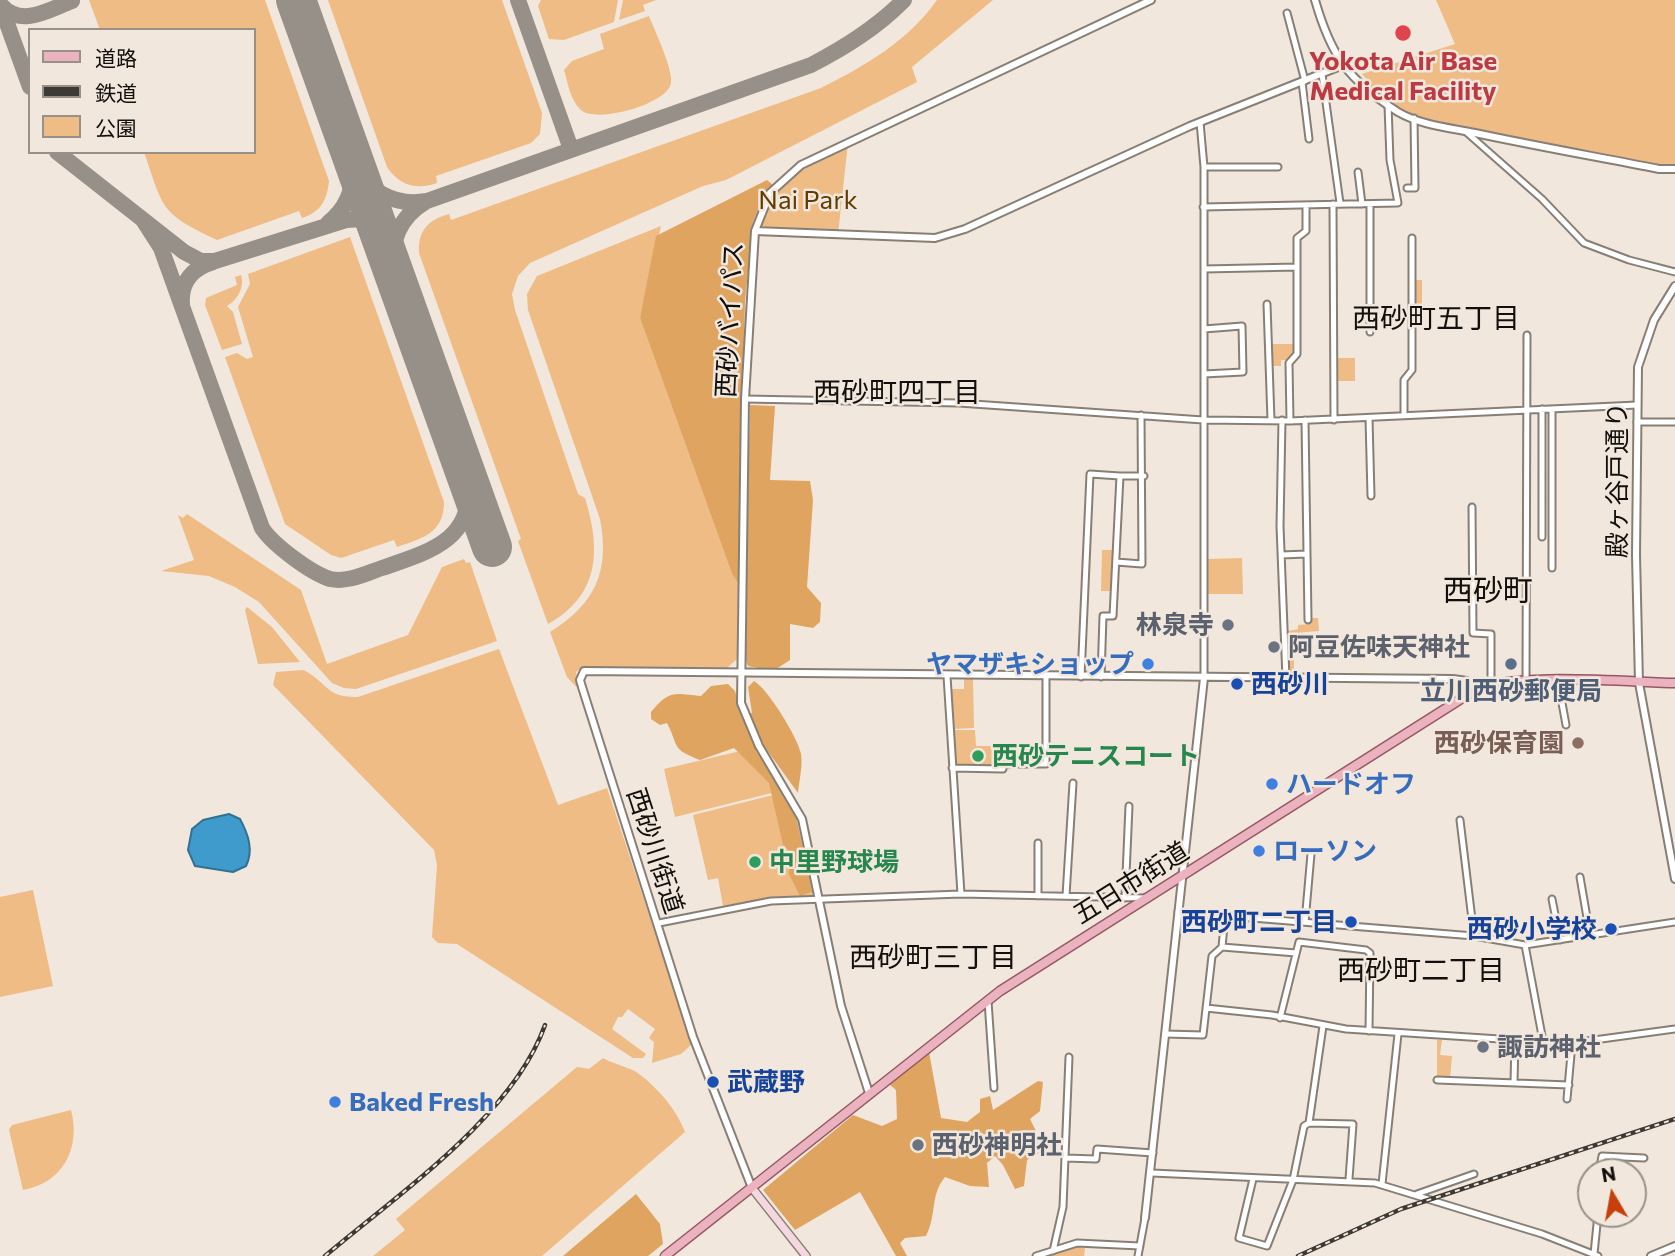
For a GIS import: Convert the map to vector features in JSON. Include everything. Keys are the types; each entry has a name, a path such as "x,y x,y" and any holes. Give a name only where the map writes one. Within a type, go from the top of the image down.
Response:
{"main road":[{"name":"五日市街道","path":"665,1256 988,999 1475,690 1491,683 1526,681 1675,684"},
{"path":"752,1188 806,1256"}],"street":[{"name":"西砂バイパス","path":"869,1093 841,1006 802,818 746,719 739,690 744,399 755,232 770,193 801,165 1151,0"},
{"path":"1315,0 1326,39 1343,65 1360,83 1388,104 1414,118 1465,131 1659,169 1675,169"},
{"path":"1287,13 1303,81 1309,139"},
{"path":"755,232 935,238 965,229 1200,122 1343,65"},
{"path":"1322,74 1337,204 1334,420"},
{"path":"1203,207 1398,203 1390,160 1388,104"},
{"path":"1407,188 1415,188 1414,118"},
{"path":"1138,1256 1152,1173 1205,678 1204,167 1200,122"},
{"path":"1465,131 1542,199 1584,243 1629,260 1675,272"},
{"path":"1204,167 1278,167"},
{"path":"1358,172 1362,204"},
{"path":"1370,204 1370,332"},
{"path":"1290,421 1289,363 1297,354 1297,238 1306,231 1306,205"},
{"path":"1404,415 1404,380 1412,370 1412,238"},
{"path":"1204,269 1297,267"},
{"name":"殿ヶ谷戸通り","path":"1675,286 1647,335 1638,367 1637,404 1639,683 1675,879"},
{"path":"1267,304 1271,420"},
{"path":"1204,329 1242,327 1243,372 1204,373"},
{"path":"1526,681 1527,335"},
{"path":"744,399 972,403 1203,420 1290,421 1637,404"},
{"path":"1552,409 1552,568"},
{"path":"1542,410 1542,537"},
{"path":"1116,562 1142,564 1142,415"},
{"path":"1369,418 1371,496"},
{"path":"1282,420 1281,555 1286,627 1286,680"},
{"path":"1305,421 1308,620"},
{"path":"1637,422 1675,422"},
{"path":"1081,677 1090,474 1144,476"},
{"path":"1101,677 1103,616 1113,616 1120,476"},
{"path":"1472,507 1473,633 1491,634 1491,683"},
{"path":"1542,515 1552,515"},
{"path":"1281,555 1307,554"},
{"path":"1286,627 1294,627"},
{"name":"西砂川街道","path":"740,672 594,670 581,675 582,687 693,1037 752,1188"},
{"path":"740,672 1286,680 1461,679 1467,681 1475,690"},
{"path":"947,676 961,894"},
{"path":"952,768 1003,769 1003,764 1046,764 1046,676"},
{"path":"1559,681 1566,725"},
{"path":"1066,896 1073,783"},
{"path":"1125,898 1129,806"},
{"path":"1460,820 1474,936"},
{"path":"1038,844 1041,855 1038,896"},
{"path":"1305,922 1311,854"},
{"path":"1580,877 1590,935"},
{"path":"659,923 771,901 961,894 1147,898"},
{"path":"1552,899 1560,940"},
{"path":"1178,912 1474,936 1525,946 1675,922"},
{"path":"1165,1034 1203,1035 1212,956 1222,947 1225,915"},
{"path":"1280,1018 1299,942 1370,953 1369,1031"},
{"path":"1525,946 1543,1041"},
{"path":"1222,947 1296,953"},
{"path":"988,999 994,1088"},
{"path":"1206,1008 1323,1026 1398,1034 1572,1043 1675,1029"},
{"path":"1309,1123 1323,1026"},
{"path":"1382,1184 1398,1034"},
{"path":"1514,1040 1514,1083"},
{"path":"1567,1099 1572,1043"},
{"path":"1053,1251 1063,1207 1069,1057"},
{"path":"1437,1080 1569,1085"},
{"path":"1253,1179 1239,1238 1266,1246 1293,1180 1304,1126 1309,1123 1353,1124 1349,1179"},
{"path":"1066,1158 1096,1159 1097,1149 1153,1153"},
{"path":"1602,1158 1644,1158"},
{"path":"1152,1173 1253,1179 1349,1179 1382,1184 1542,1234 1596,1255 1597,1228"},
{"path":"1418,1194 1474,1174"},
{"path":"1037,1256 1077,1243 1140,1246"},
{"path":"1651,1256 1675,1246"}],"green space":[{"path":"89,0 265,0 329,181 327,194 318,209 302,218 299,211 217,240 184,223 167,208 145,154 256,154 256,28 99,28"},
{"path":"328,0 502,0 542,113 540,134 531,143 436,176 437,183 415,186 403,182 387,167"},
{"path":"541,0 618,0 614,22 564,40 549,39 538,6"},
{"path":"623,0 656,0 643,5 645,11 619,20"},
{"path":"937,0 993,0 912,67 917,82 726,180 703,186 530,263 518,276 512,294 515,310 578,494 585,498 593,536 592,570 587,585 565,612 548,624 518,541 521,539 419,253 420,238 426,227 442,216 449,214 451,220 821,88 885,51 913,28"},
{"path":"1436,0 1675,0 1675,168 1659,169 1418,120 1398,112 1367,83 1369,82 1362,74 1455,44"},
{"path":"649,16 671,76 667,91 658,98 630,110 601,115 581,110 572,96 564,70 572,61 604,49 600,34"},
{"name":"Nai Park","path":"848,143 838,234 755,231 771,197 790,175"},
{"path":"661,226 640,318 732,574 738,583 737,659 727,668 582,667 576,672 580,691 567,677 550,632 578,610 596,585 603,555 603,538 600,519 528,310 527,294 537,276"},
{"path":"350,237 444,502 440,521 423,537 397,547 394,540 341,558 331,555 285,524 225,357 237,353 247,359 253,357 238,307 250,284 248,274"},
{"path":"241,275 239,293 227,306 233,312 242,344 222,350 205,305 206,298 237,285 235,277"},
{"path":"1416,280 1422,280 1422,310 1416,310"},
{"path":"1272,344 1295,344 1295,353 1289,360 1281,360 1281,366 1272,366"},
{"path":"1336,358 1355,358 1355,381 1335,381"},
{"path":"187,514 301,590 327,664 408,635 442,567 464,559 466,563 470,562 497,641 356,689 344,688 332,683 259,602 235,587 209,576 161,571 194,560 178,515 183,518"},
{"path":"1102,550 1114,550 1112,591 1101,591"},
{"path":"1242,558 1243,594 1208,594 1207,559"},
{"path":"247,607 272,627 300,662 258,664 245,610"},
{"path":"1311,618 1318,618 1319,631 1294,633 1294,675 1288,675 1288,631 1298,629 1298,625 1311,624"},
{"path":"499,649 558,805 607,788 692,1044 681,1054 652,1063 654,1042 649,1038 655,1029 628,1009 622,1017 618,1017 612,1029 646,1054 643,1058 633,1058 457,944 438,943 432,937 437,865 434,850 273,685 276,672 303,670 332,692 358,697"},
{"path":"964,679 973,679 974,728 953,729 951,689 964,689"},
{"name":"西砂テニスコート","path":"953,730 975,730 976,746 999,746 1002,767 955,766"},
{"path":"749,749 780,791 675,817 664,769"},
{"name":"中里野球場","path":"781,793 799,830 813,896 776,897 723,906 718,878 708,880 693,815"},
{"path":"33,890 53,986 0,997 0,897"},
{"path":"1498,914 1500,922 1477,926 1475,918"},
{"path":"1437,1040 1442,1040 1440,1055 1452,1056 1450,1078 1437,1077"},
{"path":"603,1058 636,1072 653,1086 672,1107 685,1132 542,1256 373,1256 405,1230 396,1219 577,1067 589,1069"},
{"path":"71,1110 73,1138 66,1162 49,1180 23,1190 9,1130 12,1125"},
{"path":"1075,1246 1085,1248 1084,1256 1051,1256"}],"shaded area":[{"path":"767,180 773,185 762,200 753,222 745,301 738,583 732,574 640,318 656,236"},
{"path":"750,405 775,406 770,480 810,481 813,500 807,587 821,603 820,622 813,628 790,624 790,660 773,671 748,666 744,657"},
{"path":"754,681 782,714 801,754 798,793 764,746 756,751 794,807 812,892 800,896 789,874 789,864 795,856 783,845 769,783 734,748 700,760 684,753 675,743 667,723 660,725 651,719 651,712 668,696 701,696 711,686 728,684 735,691 742,715 752,713 748,687"},
{"path":"929,1052 941,1118 967,1122 980,1112 980,1099 990,1096 993,1110 1038,1081 1043,1082 1040,1111 1030,1119 1036,1131 1039,1153 1027,1160 1024,1186 1015,1189 1003,1165 995,1156 987,1163 989,1187 970,1186 945,1177 937,1191 926,1236 905,1238 900,1243 907,1256 896,1256 860,1192 795,1230 763,1190 853,1115 882,1126 897,1119 896,1090 889,1084"},
{"path":"636,1194 660,1224 663,1244 648,1256 563,1256"}],"water":[{"path":"229,814 240,819 248,836 250,854 246,866 233,872 195,866 188,850 192,829 203,820"}],"taxiway":[{"path":"518,0 571,149"},
{"path":"357,170 371,186 387,197 406,202 427,201 811,65 860,36 904,0"},
{"path":"1,5 9,12 26,16 72,1"},
{"path":"0,4 28,81"},
{"path":"60,154 184,252 201,261 215,261 346,220 364,219 376,225"},
{"path":"328,223 342,209 350,193 352,156"},
{"path":"393,271 393,250 402,223 425,202"},
{"path":"143,220 161,248 262,528 283,550 313,571 337,580 357,577 417,556 446,540 457,529 465,515 468,498 467,477"},
{"path":"182,304 183,289 189,277 199,268 213,262"}],"runway":[{"path":"296,0 492,547"}],"railway":[{"path":"325,1256 418,1180 480,1122 507,1091 529,1059 545,1025"},
{"path":"1298,1256 1401,1209 1675,1119"}],"place":[{"name":"Yokota Air Base Medical Facility","path":"1403,33"},
{"name":"林泉寺","path":"1228,625"},
{"name":"阿豆佐味天神社","path":"1274,647"},
{"name":"ヤマザキショップ","path":"1148,664"},
{"name":"立川西砂郵便局","path":"1511,664"},
{"name":"西砂川","path":"1237,684"},
{"name":"西砂保育園","path":"1578,743"},
{"name":"西砂テニスコート","path":"978,756"},
{"name":"ハードオフ","path":"1272,784"},
{"name":"ローソン","path":"1259,851"},
{"name":"中里野球場","path":"755,862"},
{"name":"西砂町二丁目","path":"1351,922"},
{"name":"西砂小学校","path":"1611,929"},
{"name":"諏訪神社","path":"1483,1047"},
{"name":"武蔵野","path":"713,1082"},
{"name":"Baked Fresh","path":"335,1102"},
{"name":"西砂神明社","path":"918,1145"}],"district":[{"name":"西砂町五丁目","path":"1436,319"},
{"name":"西砂町四丁目","path":"897,393"},
{"name":"西砂町","path":"1488,591"},
{"name":"西砂町三丁目","path":"933,958"},
{"name":"西砂町二丁目","path":"1421,971"}]}
